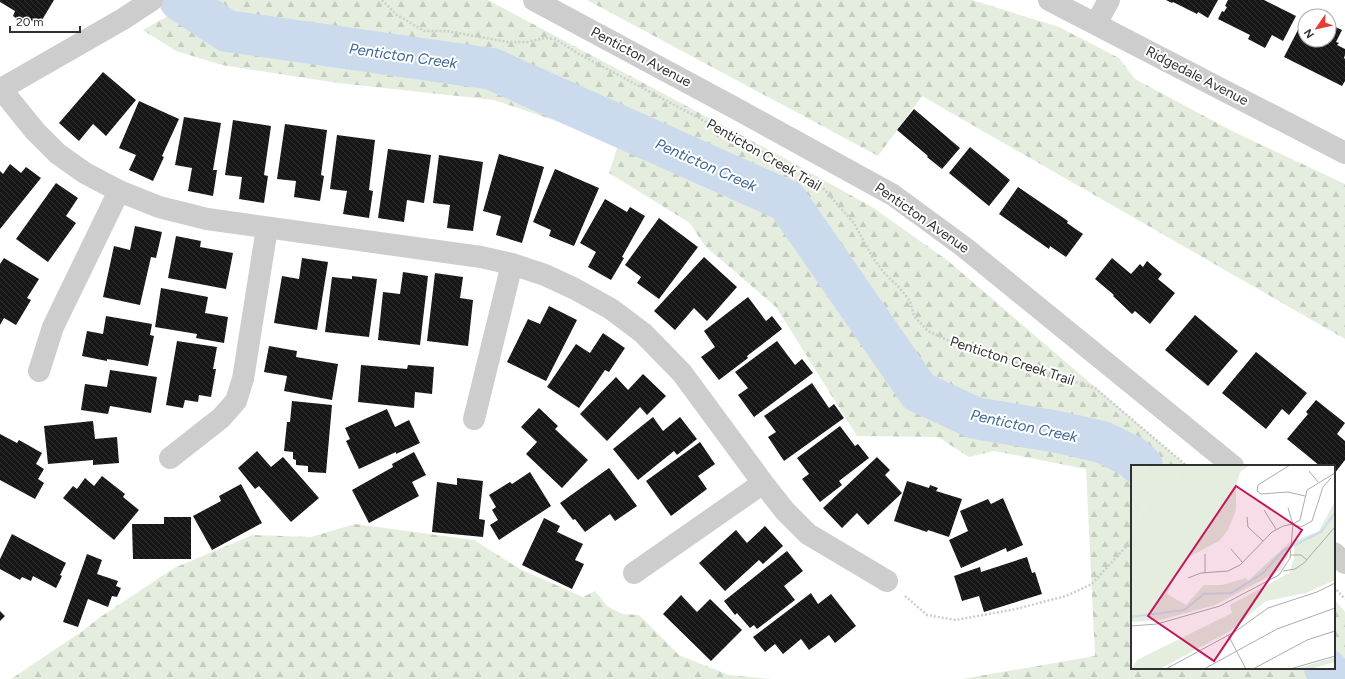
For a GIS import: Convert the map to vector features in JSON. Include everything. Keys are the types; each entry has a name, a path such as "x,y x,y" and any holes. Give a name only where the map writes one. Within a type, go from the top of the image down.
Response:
{"street":[{"path":"152,0 123,19 0,88 35,131 58,154 85,173 119,191 159,207 206,219 481,257 512,264 545,275 576,289 611,309 643,333 682,373 763,484 785,511 808,534 887,581"},
{"name":"Penticton Avenue","path":"534,0 722,100 893,195 964,247 1232,465"},
{"name":"Ridgedale Avenue","path":"1049,0 1345,153"},
{"path":"1096,24 1109,0"},
{"path":"39,372 53,327 119,191"},
{"path":"170,458 221,418 236,401 243,379 266,228"},
{"path":"474,419 512,264"},
{"path":"634,573 763,484"},
{"path":"1335,553 1345,563"}],"path":[{"name":"Penticton Creek Trail","path":"382,0 397,15 424,31 446,31 508,42 527,42 545,38 555,39 579,54 781,162 823,188 854,222 873,258 885,274 898,286 910,301 914,316 928,331 947,340 980,349 1095,388 1186,465"},
{"path":"887,581 927,616 956,620 1016,609 1066,596 1092,584 1131,541"},
{"path":"1335,588 1345,599"}],"green space":[{"path":"196,0 488,0 775,153 872,207 947,260 1186,465 1131,465 1131,669 1335,669 1335,600 1345,612 1345,679 962,679 1095,656 1086,469 994,451 969,457 938,437 857,436 776,307 705,246 690,223 609,173 619,142 494,100 338,83 222,65 176,51 143,30"},
{"path":"587,0 972,0 1059,27 1119,58 1135,79 1232,131 1345,184 1345,339 922,96 878,156"},
{"path":"355,524 474,540 520,569 583,597 595,591 607,606 622,614 639,615 679,655 729,675 771,679 11,679 174,568 253,535 311,537"}],"building":[{"path":"0,0 54,0 39,25 25,17 22,22 13,16 15,11 0,2"},
{"path":"1166,0 1218,0 1208,18 1198,12 1197,14"},
{"path":"1228,0 1264,0 1296,16 1283,41 1272,35 1265,48 1248,39 1250,35 1218,19 1222,11 1224,12 1227,7 1225,6"},
{"path":"1337,28 1342,30 1337,40"},
{"path":"1297,32 1297,48 1337,48 1337,45 1345,49 1345,81 1342,86 1284,57"},
{"path":"103,72 136,100 106,136 93,124 79,141 59,123"},
{"path":"139,101 179,119 162,156 164,157 153,181 129,170 136,155 119,148"},
{"path":"914,109 960,148 942,169 897,130"},
{"path":"184,117 221,123 213,170 217,170 213,196 188,191 192,168 175,165"},
{"path":"233,120 271,126 264,175 268,176 264,203 239,199 242,177 225,175"},
{"path":"285,124 327,130 321,175 324,176 320,201 294,197 296,181 277,179"},
{"path":"337,135 375,140 369,190 373,191 369,218 343,214 347,191 330,189"},
{"path":"970,147 1010,180 989,206 949,173"},
{"path":"388,149 431,155 424,203 407,200 404,222 378,218"},
{"path":"499,154 544,167 522,243 496,235 501,216 483,211"},
{"path":"439,155 483,162 473,231 447,228 450,205 433,203"},
{"path":"10,164 21,173 26,167 41,178 0,229 0,171 3,174"},
{"path":"555,169 599,188 574,246 549,236 551,230 533,222"},
{"path":"56,183 78,198 66,216 76,223 48,262 16,239"},
{"path":"1018,187 1068,221 1067,223 1083,234 1066,257 1050,246 1049,249 999,214"},
{"path":"605,199 627,212 630,207 645,216 611,280 588,267 596,252 580,243"},
{"path":"659,218 698,247 659,299 637,283 641,277 625,265"},
{"path":"135,226 162,232 156,258 151,257 140,305 103,297 114,246 130,250"},
{"path":"176,236 201,241 200,247 233,253 226,289 168,278"},
{"path":"704,257 737,287 707,321 694,308 675,330 654,311"},
{"path":"4,258 39,279 27,298 31,300 16,325 4,318 0,325 0,264"},
{"path":"302,258 328,262 317,330 274,323 282,276 299,279"},
{"path":"1112,258 1131,274 1140,264 1143,267 1147,261 1162,274 1158,279 1175,293 1150,324 1135,311 1132,314 1113,296 1114,295 1095,279"},
{"path":"403,272 428,276 420,345 378,340 383,292 400,294"},
{"path":"435,273 463,277 460,298 473,300 468,346 427,341"},
{"path":"352,276 377,279 369,337 325,332 332,277 352,279"},
{"path":"161,288 208,297 205,313 228,317 224,343 196,338 197,334 155,327"},
{"path":"748,297 766,321 772,316 782,329 719,380 701,357 715,347 704,331"},
{"path":"549,306 577,320 546,381 507,362 528,319 540,324"},
{"path":"1195,315 1238,351 1208,386 1165,350"},
{"path":"106,316 152,324 150,335 154,336 148,366 82,356 87,331 103,334"},
{"path":"603,333 625,348 609,372 605,370 579,408 547,387 576,344 590,353"},
{"path":"177,341 217,347 213,369 216,369 211,397 199,395 198,402 185,400 183,408 166,405"},
{"path":"777,341 795,365 802,359 813,373 754,417 738,395 748,388 735,372"},
{"path":"269,346 297,351 296,357 338,364 332,400 284,391 287,376 264,372"},
{"path":"1256,352 1307,393 1289,415 1282,409 1266,429 1222,393"},
{"path":"361,365 407,369 408,365 434,367 432,394 415,392 414,408 358,402"},
{"path":"110,370 157,377 151,413 110,406 108,414 81,410 85,384 107,387"},
{"path":"643,374 666,396 647,415 640,407 607,441 580,414 616,377 628,390"},
{"path":"812,383 829,408 834,404 844,418 784,461 768,437 776,432 764,416"},
{"path":"1316,400 1345,423 1337,434 1345,441 1345,460 1335,473 1335,465 1319,465 1287,439 1308,414 1306,412"},
{"path":"292,401 332,405 326,473 308,472 308,466 296,465 296,460 293,459 293,452 284,451 287,422 290,422"},
{"path":"539,408 558,426 555,429 588,460 562,488 526,454 537,442 521,427"},
{"path":"387,409 395,427 409,420 420,443 359,469 346,441 350,439 345,428"},
{"path":"653,417 663,431 680,417 697,439 677,455 674,451 638,480 613,449"},
{"path":"93,421 95,439 117,437 119,463 93,465 93,460 48,464 44,426"},
{"path":"840,426 855,446 858,444 869,458 839,481 842,485 820,502 802,479 809,474 797,458"},
{"path":"0,434 17,443 19,440 42,453 36,464 44,469 38,479 44,483 35,499 0,480"},
{"path":"700,442 715,464 698,476 707,489 671,516 646,481"},
{"path":"257,451 271,467 283,457 319,498 291,522 259,486 255,489 238,468"},
{"path":"414,452 426,475 412,482 419,496 369,523 352,490 393,467 392,464"},
{"path":"877,457 890,470 885,475 902,493 868,525 857,513 842,528 823,508"},
{"path":"609,468 637,506 615,521 610,514 585,532 575,519 573,520 560,503"},
{"path":"530,472 551,506 499,540 490,525 498,520 492,510 496,507 489,495 510,482 512,484"},
{"path":"102,476 125,494 123,497 139,510 114,540 63,498 73,486 77,489 85,478 94,486"},
{"path":"457,478 483,481 479,519 485,520 483,537 432,532 437,482 457,485"},
{"path":"907,481 929,488 930,485 938,488 936,491 962,499 949,537 928,530 927,532 894,521"},
{"path":"241,484 262,523 212,550 193,516 221,501 219,496"},
{"path":"1003,498 1023,545 1007,552 1006,548 961,568 949,540 968,531 960,511 988,499 991,504"},
{"path":"164,517 191,517 191,559 133,559 132,524 164,524"},
{"path":"544,518 560,526 557,532 583,544 575,560 584,564 572,589 522,565"},
{"path":"765,526 783,546 763,564 759,560 725,591 699,563 736,530 747,543"},
{"path":"12,534 66,563 56,588 33,576 31,581 22,577 20,580 0,569 0,559"},
{"path":"787,551 803,571 784,586 795,600 757,629 754,625 750,628 737,613 735,615 724,601"},
{"path":"87,554 102,560 97,574 118,581 116,586 121,588 117,597 112,596 108,607 88,599 78,627 63,622"},
{"path":"1027,557 1032,573 1035,572 1042,594 984,612 979,596 962,601 954,576 980,567 981,572"},
{"path":"811,593 818,604 831,594 856,626 835,643 829,635 809,650 801,639 783,654 775,644 765,652 753,637"},
{"path":"681,595 697,612 710,599 742,630 711,661 663,614"},
{"path":"0,611 5,616 0,621"}],"waterway":[{"name":"Penticton Creek","path":"180,0 227,31 492,69 787,201 919,392 975,418 1058,432 1102,442 1131,456 1141,465"},
{"name":"Penticton Creek","path":"1326,669 1335,679"}]}
